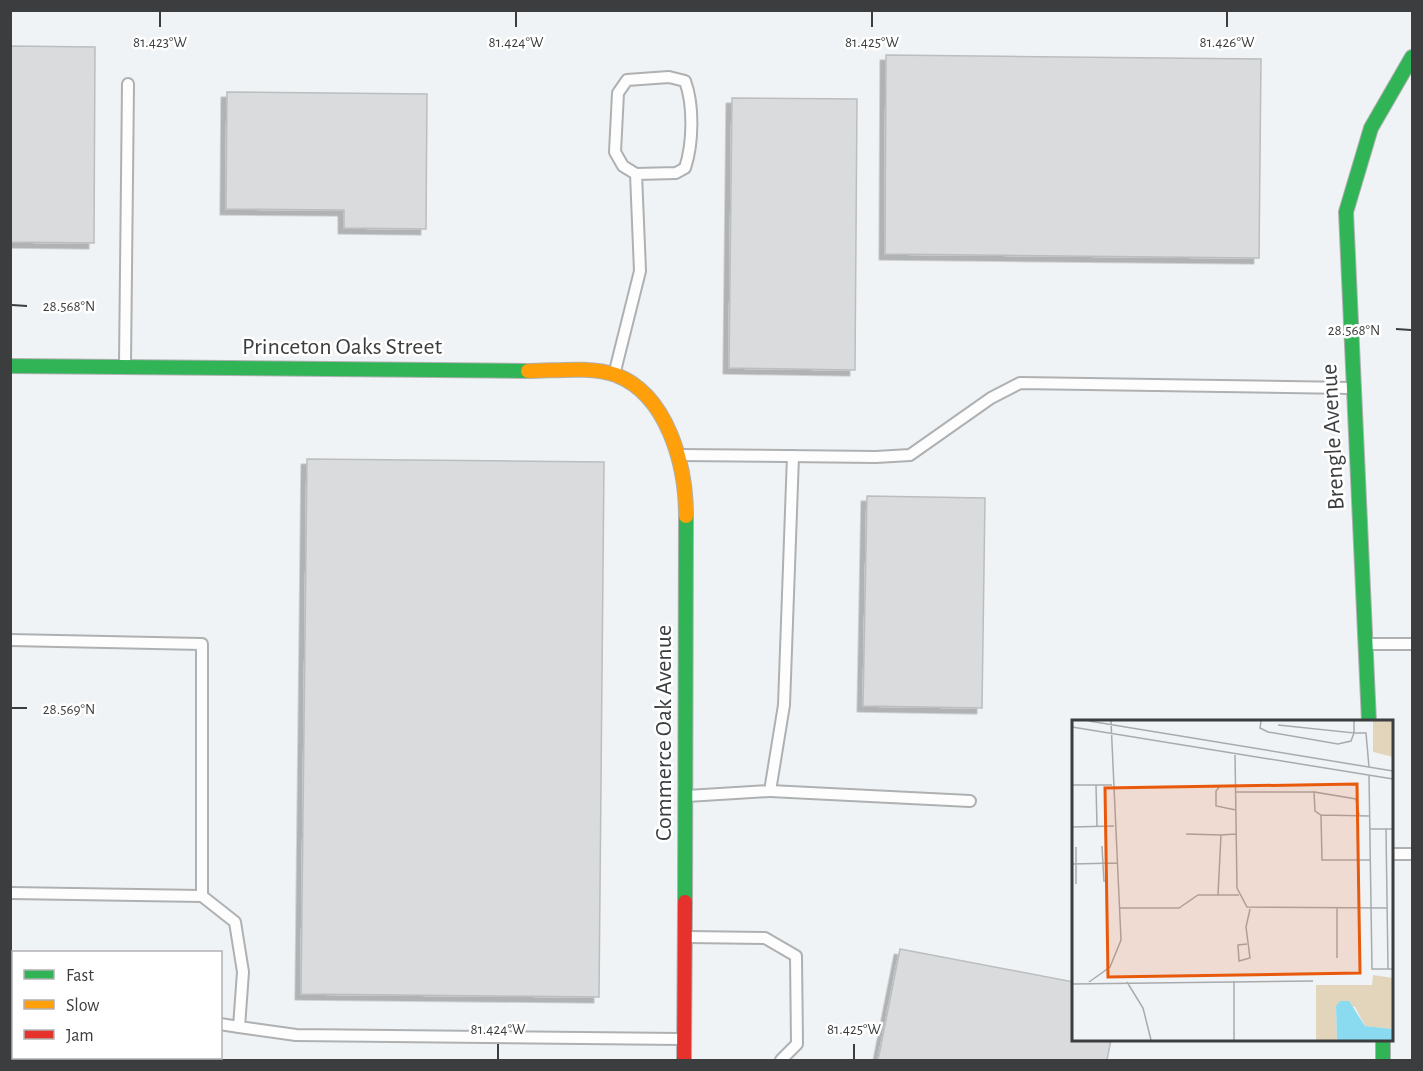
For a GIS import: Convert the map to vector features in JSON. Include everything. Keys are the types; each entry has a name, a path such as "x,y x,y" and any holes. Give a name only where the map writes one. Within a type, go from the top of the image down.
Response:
{"street":[{"name":"Brengle Avenue","path":"1369,720 1352,388 1346,212 1357,168 1371,128 1413,57"},
{"name":"Princeton Oaks Street","path":"10,366 582,371 614,375 634,384 659,411"},
{"name":"Commerce Oak Avenue","path":"659,411 676,455 686,494 684,1060"},
{"path":"1383,1041 1383,1060"}],"lane":[{"path":"669,77 685,81 689,92 689,153 684,168 675,173 636,174 623,166 615,152 618,93 627,80 669,77"},
{"path":"125,367 128,84"},
{"path":"614,375 640,271 636,174"},
{"path":"676,455 910,455 991,398 1020,383 1352,388"},
{"path":"770,792 784,705 793,456"},
{"path":"10,640 202,644 202,896"},
{"path":"1365,644 1413,644"},
{"path":"685,796 770,792 970,801"},
{"path":"1393,854 1413,854"},
{"path":"10,893 202,896 235,922 243,972 239,1027"},
{"path":"684,937 765,938 796,956 797,1044 781,1060"},
{"path":"222,1024 296,1035 684,1039"}],"building":[{"path":"10,46 95,47 94,243 10,242"},
{"path":"886,55 1261,59 1259,258 885,254"},
{"path":"227,92 427,94 426,229 344,228 344,210 226,209"},
{"path":"732,98 857,99 855,370 729,368"},
{"path":"307,459 604,462 599,997 301,994"},
{"path":"867,496 985,498 982,708 863,706"},
{"path":"900,949 1072,982 1072,1041 1111,1041 1107,1060 878,1060"}],"traffic: fast":[{"path":"1369,720 1346,212 1371,128 1412,57"},
{"path":"10,366 528,371"},
{"path":"685,902 686,516"},
{"path":"1383,1041 1383,1060"}],"traffic: slow":[{"path":"528,371 606,372 634,385 649,398 671,434 678,455 686,516"}],"traffic: jam":[{"path":"684,1060 685,902"}]}
